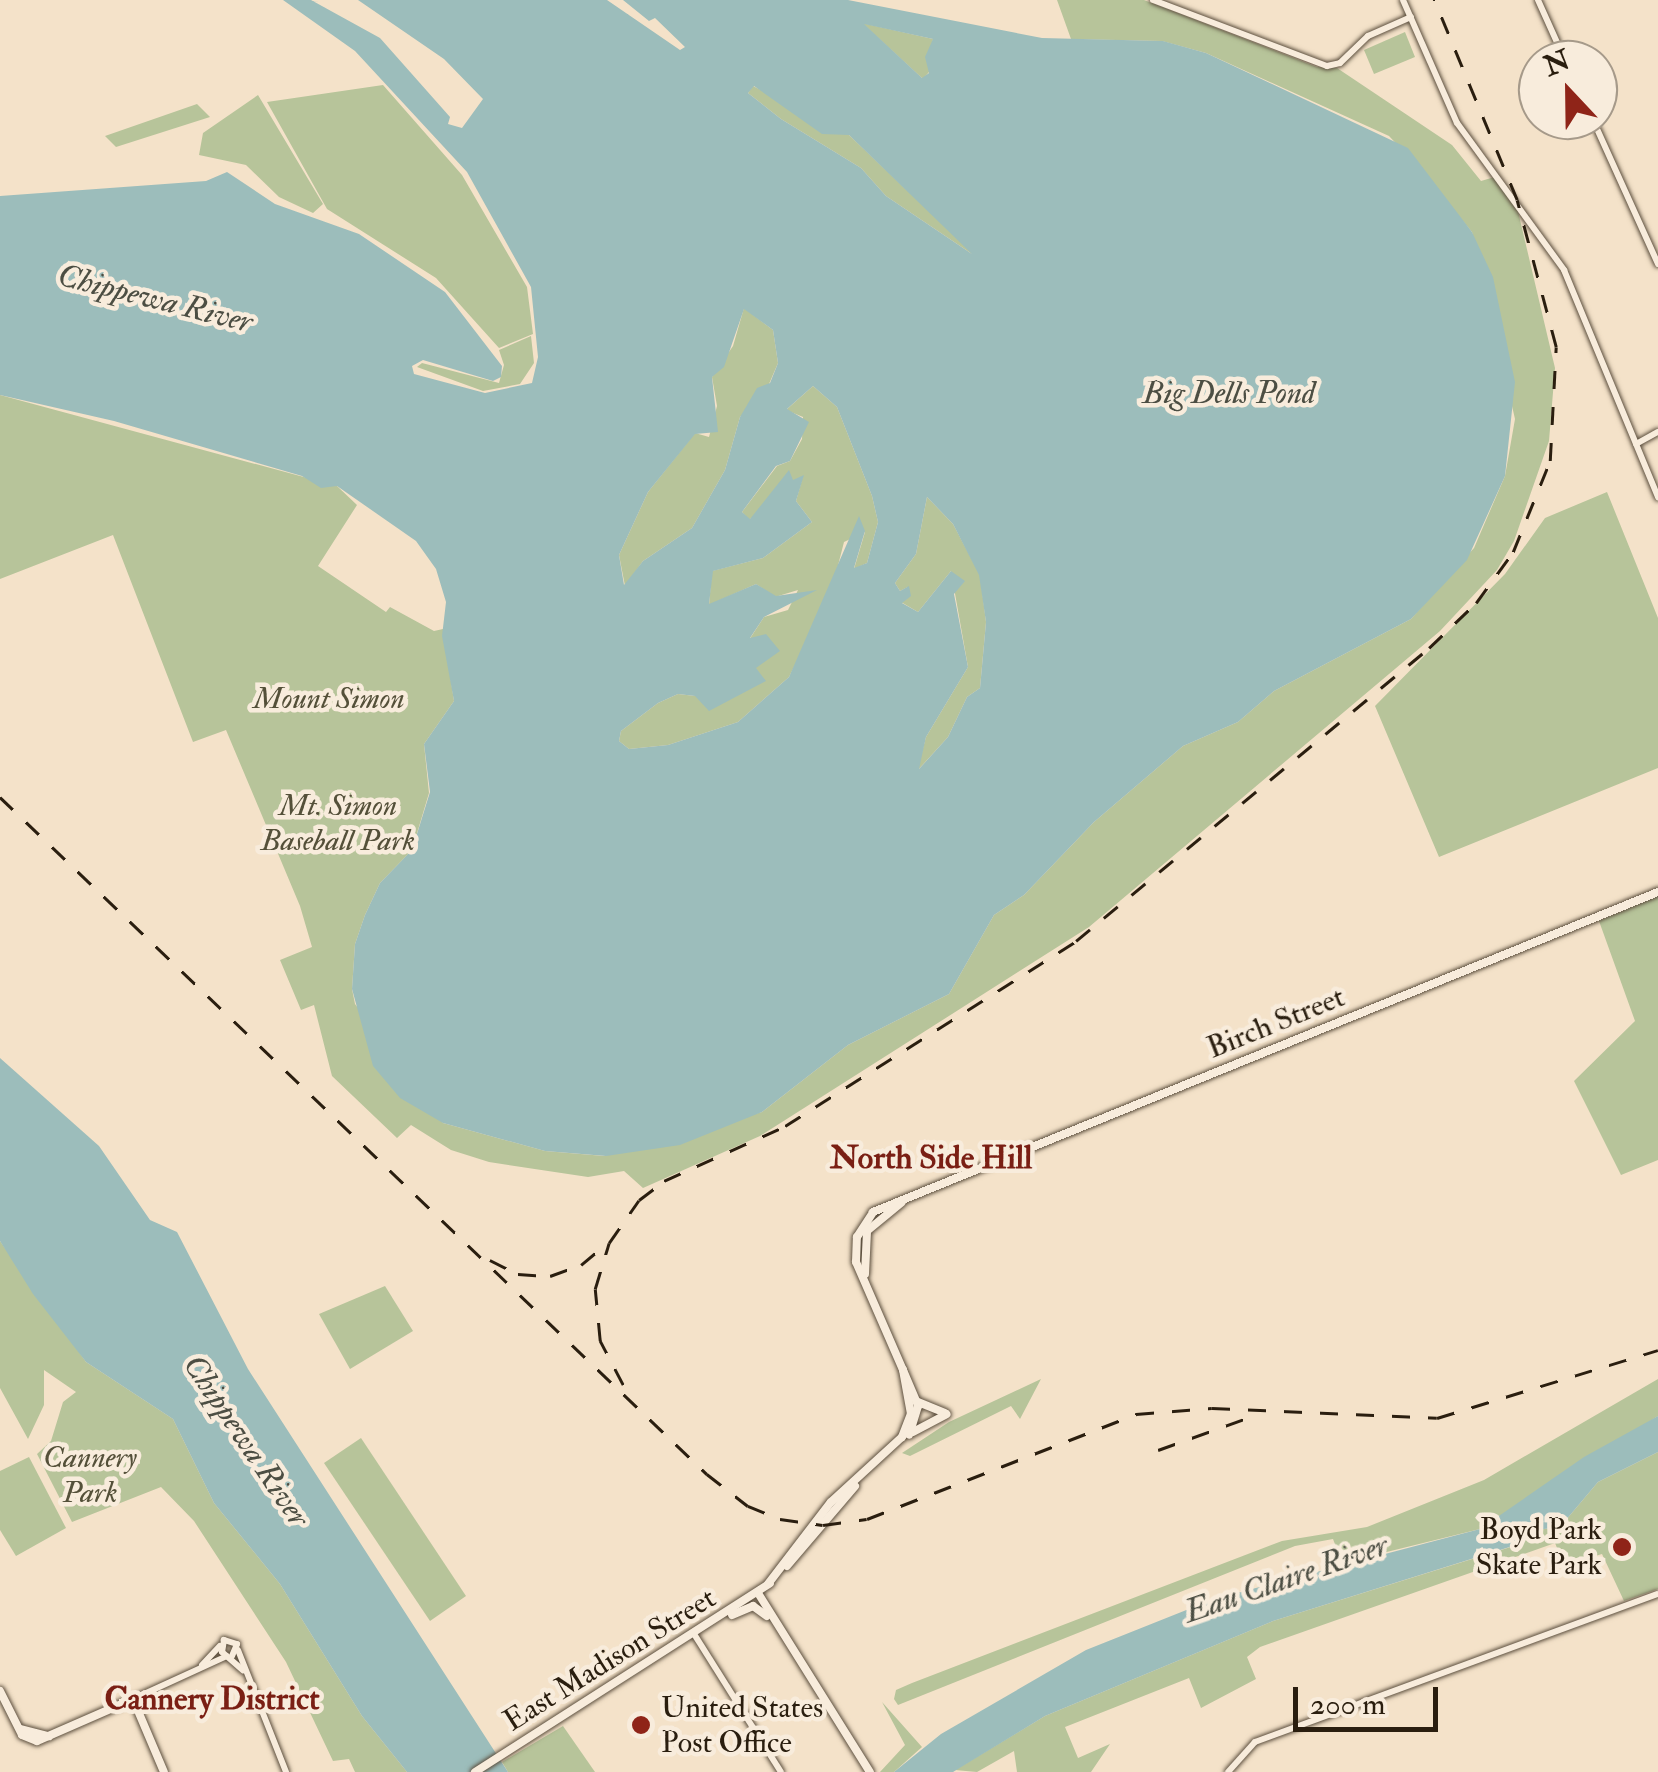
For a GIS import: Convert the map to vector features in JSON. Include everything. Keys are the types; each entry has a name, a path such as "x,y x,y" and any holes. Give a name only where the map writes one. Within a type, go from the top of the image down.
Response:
{"main road":[{"name":"Birch Street","path":"903,1370 866,1279 863,1232 910,1197 1658,892"},
{"path":"903,1370 923,1408 947,1414 923,1422 906,1439"},
{"path":"903,1370 915,1414"},
{"path":"915,1414 916,1398"},
{"name":"East Madison Street","path":"475,1772 758,1593 844,1496 906,1439 915,1414"},
{"name":"East Madison Street","path":"768,1584 831,1502 902,1437 915,1414"},
{"path":"758,1593 870,1772"},
{"path":"718,1619 756,1606 776,1621"},
{"path":"0,1691 20,1729 32,1738 49,1736 132,1699 164,1772"}],"street":[{"path":"1153,0 1327,66 1406,19"},
{"path":"1404,0 1406,19 1458,123 1564,270 1658,497"},
{"path":"1538,0 1556,40"},
{"path":"1601,140 1658,264"},
{"path":"1636,444 1658,432"},
{"path":"1228,1772 1254,1742 1658,1594"},
{"path":"694,1634 781,1772"},
{"path":"198,1670 232,1639 232,1654"},
{"path":"220,1646 232,1654 246,1675 286,1772"},
{"path":"132,1699 232,1654"}],"green space":[{"name":"Mount Simon","path":"1057,0 1144,0 1317,67 1337,68 1452,145 1481,181 1498,176 1517,207 1555,368 1549,441 1514,541 1497,570 1440,631 1089,927 760,1136 643,1188 624,1171 588,1177 489,1162 451,1150 411,1125 397,1138 332,1076 314,1005 301,1010 280,960 312,947 300,906 226,730 193,742 113,535 0,579 0,395 337,486 357,505 318,566 386,612 390,607 434,631 443,629 454,701 424,744 429,793 412,850 380,883 365,915 355,944 352,989 355,1004 443,1123 545,1151 604,1156 762,1112 848,1045 949,994 994,915 1024,895 1094,822 1183,746 1238,722 1274,691 1411,619 1474,548 1505,476 1515,419 1472,232 1389,136 1206,53 1162,41 1071,39"},
{"path":"862,23 933,39 929,72 923,79"},
{"path":"1405,32 1415,57 1374,74 1364,50"},
{"path":"383,85 462,175 527,287 533,334 499,348 436,278 327,209 267,102"},
{"path":"753,86 849,135 978,258 886,196 861,168 781,119 748,93"},
{"path":"258,95 323,204 313,213 279,197 246,165 199,155 203,133"},
{"path":"197,104 210,117 116,147 105,136"},
{"path":"744,308 773,330 778,363 769,384 740,417 725,470 692,528 643,561 625,586 619,555 648,492 695,433 709,437 717,406 712,377 733,346"},
{"path":"531,336 534,363 520,384 483,391 417,367 422,363 499,383 504,365 499,350"},
{"path":"813,386 837,407 872,496 878,522 867,563 854,569 865,532 844,542 831,593 789,677 738,722 668,745 629,749 619,741 621,731 658,703 678,694 695,696 779,651 749,640 764,617 788,610 798,590 775,597 756,584 709,605 712,571 763,558 812,522 796,501 803,476 749,520 742,512 777,466 790,461 802,439 803,417 786,410"},
{"path":"1607,492 1658,618 1658,768 1439,857 1375,706 1505,574 1545,518"},
{"path":"927,497 953,524 980,575 986,622 980,688 967,697 948,737 917,771 926,737 968,667 951,571 918,612 901,602 908,587 900,591 895,583 916,554"},
{"path":"1658,896 1658,1160 1621,1175 1574,1081 1635,1021 1599,921"},
{"name":"Cannery Park","path":"0,1241 86,1362 173,1419 214,1503 280,1584 362,1716 407,1772 355,1772 349,1759 333,1761 286,1662 194,1521 161,1487 72,1522 37,1454 51,1441 63,1402 76,1392 44,1370 44,1405 28,1439 0,1388"},
{"path":"385,1286 413,1331 350,1369 319,1314"},
{"path":"1041,1379 1020,1419 1011,1406 910,1456 902,1453 949,1422"},
{"path":"1658,1379 1658,1416 1480,1529 1342,1563 1333,1539 1295,1546 898,1705 894,1699 896,1690 912,1683 1282,1541 1367,1527 1484,1480"},
{"path":"361,1438 466,1596 430,1621 324,1463"},
{"path":"1658,1452 1658,1589 1624,1601 1602,1554 1564,1565 1555,1543 1260,1647 1247,1657 1256,1679 1201,1708 1189,1678 1065,1727 1078,1758 1110,1744 1091,1772 1017,1772 1014,1751 977,1772 955,1770 1045,1716 1273,1621 1517,1545 1536,1530 1560,1527 1598,1482"},
{"path":"29,1457 66,1528 16,1556 0,1530 0,1471"},
{"path":"882,1702 922,1747 894,1772 880,1772 905,1745"},
{"path":"563,1726 595,1772 508,1772 502,1762"}],"water":[{"name":"Big Dells Pond","path":"283,0 311,0 380,38 450,117 448,124 462,128 483,99 444,59 358,0 607,0 680,50 685,47 655,18 649,21 623,0 848,0 1042,38 1163,41 1206,53 1408,148 1472,232 1493,277 1515,382 1505,476 1467,560 1411,619 1274,691 1238,722 1183,746 1094,822 1024,895 994,915 949,994 848,1045 762,1112 680,1145 606,1156 545,1151 443,1123 400,1098 373,1066 352,989 355,944 365,915 380,883 412,850 430,792 424,744 454,701 442,636 446,602 436,569 416,541 337,486 321,488 302,476 114,421 0,395 0,196 206,181 227,172 275,204 359,234 445,292 502,366 501,377 493,381 423,360 412,366 414,374 485,393 532,383 538,357 531,287 467,172 355,51","holes":["864,24 933,39 925,57 929,73 922,78","754,86 822,134 849,135 972,254 886,196 861,168 781,119 748,93","744,309 773,330 778,363 770,383 757,388 740,417 725,470 692,528 643,561 624,585 619,555 648,492 695,434 718,432 712,377 724,367","813,386 837,407 872,496 878,522 867,563 854,568 865,531 859,516 789,677 738,722 668,745 629,749 619,741 621,731 658,703 678,694 695,696 709,711 766,681 756,668 780,651 766,634 750,638 764,617 817,590 776,596 756,584 709,604 713,571 763,558 812,522 796,501 804,475 793,480 789,470 750,519 742,512 776,466 790,461 809,422 787,409","927,497 953,524 979,575 986,622 980,688 967,697 948,737 919,769 926,737 968,667 954,594 965,581 951,571 918,612 902,603 911,596 909,586 900,591 895,583 916,554"]},
{"name":"Chippewa River","path":"0,1058 99,1146 150,1220 177,1232 248,1369 508,1772 407,1772 362,1716 280,1584 214,1503 173,1419 86,1362 33,1294 0,1241"},
{"path":"1658,1416 1658,1452 1598,1482 1560,1527 1536,1530 1516,1545 1273,1621 1045,1716 953,1772 894,1772 941,1734 1086,1650 1214,1599 1480,1529 1584,1457"}],"railway":[{"path":"623,1385 600,1341 595,1289 609,1243 639,1200 664,1181 785,1126 1076,941 1429,648 1476,603 1513,552 1550,461 1556,347 1517,200 1434,0"},
{"path":"0,797 707,1474 748,1506 780,1519 823,1525 867,1519 1136,1414 1212,1408 1437,1418 1658,1350"},
{"path":"490,1260 518,1274 550,1276 581,1265 606,1244"},
{"path":"1158,1450 1247,1418"}],"place":[{"name":"Boyd Park Skate Park","path":"1622,1547"},
{"name":"United States Post Office","path":"641,1725"}],"district":[{"name":"North Side Hill","path":"931,1158"},
{"name":"Cannery District","path":"212,1699"}],"park label":[{"name":"Mt. Simon Baseball Park","path":"338,823"}],"water label":[{"name":"Eau Claire River","path":"1286,1579"}]}
